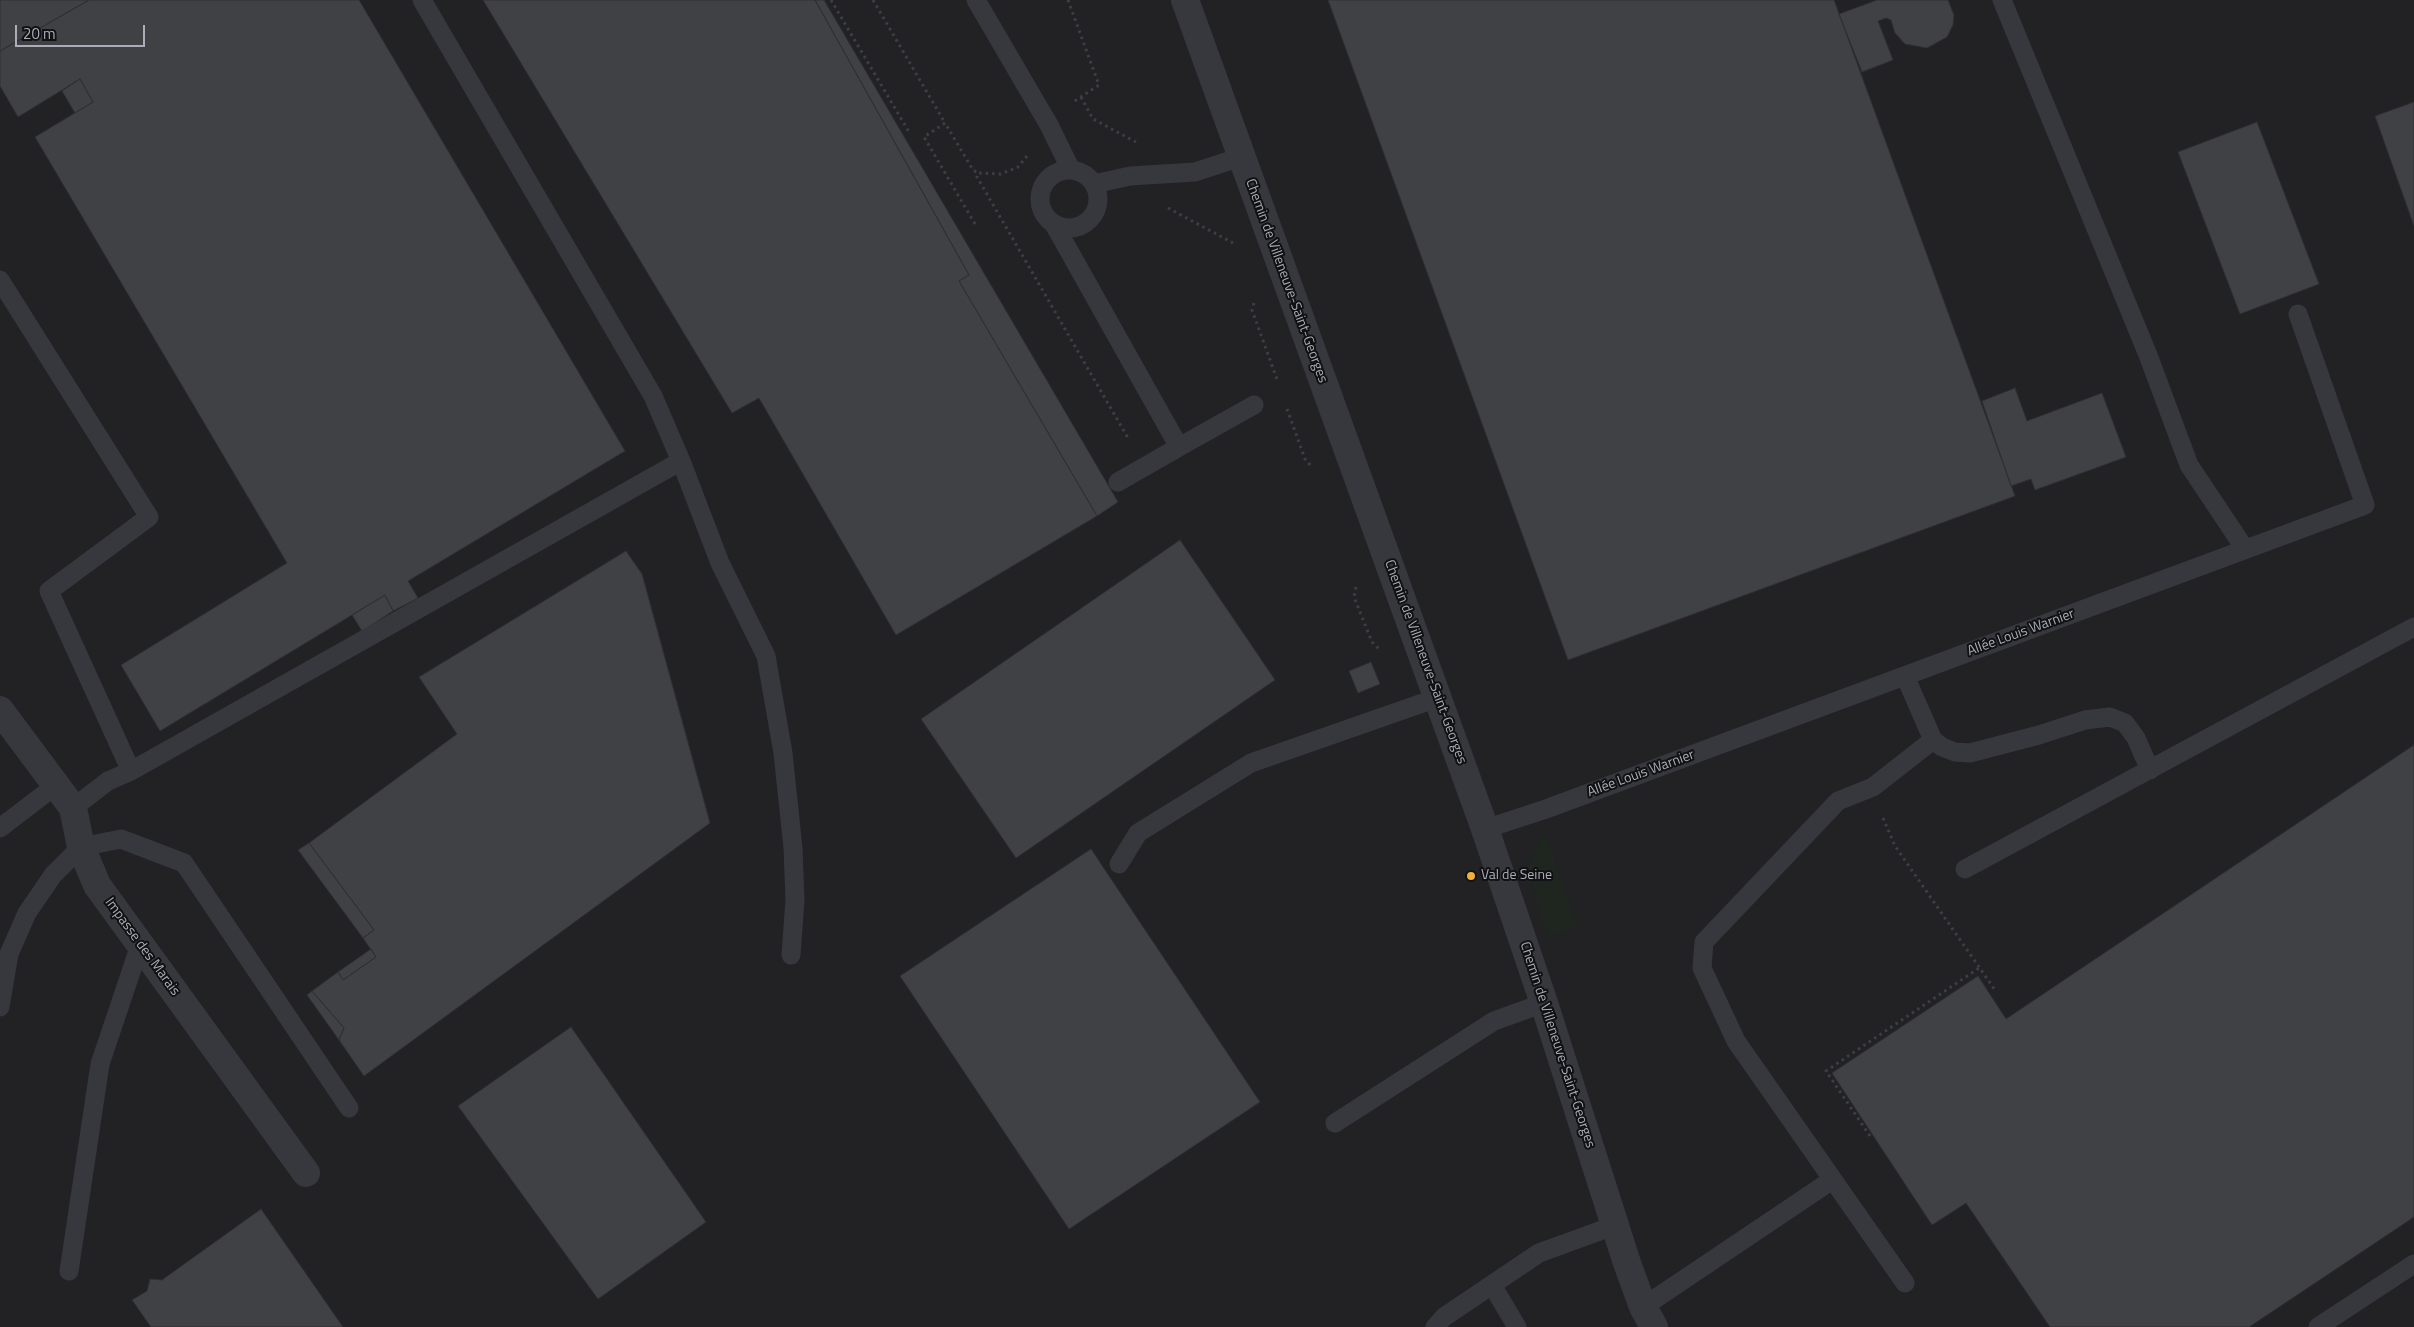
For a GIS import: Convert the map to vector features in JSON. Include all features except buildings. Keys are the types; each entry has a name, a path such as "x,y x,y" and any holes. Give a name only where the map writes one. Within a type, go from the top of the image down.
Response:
{"street":[{"name":"Chemin de Villeneuve-Saint-Georges","path":"1185,0 1485,829 1616,1225 1649,1317"},
{"name":"Impasse des Marais","path":"0,710 73,808 81,847 97,885 306,1173"}],"lane":[{"path":"422,0 653,396 681,461 720,564 766,656 783,753 793,848 795,900 791,955"},
{"path":"976,0 1049,124 1071,170"},
{"path":"2002,0 2148,354 2189,465 2245,549"},
{"path":"1094,184 1130,176 1195,172 1241,157"},
{"path":"1056,226 1075,228 1091,219 1098,202 1094,184 1087,177 1071,170 1061,171 1052,175 1040,191 1039,201 1042,211 1047,219 1056,226 1180,447"},
{"path":"0,280 149,517 49,592 131,771"},
{"name":"Allée Louis Warnier","path":"1485,829 1546,809 2365,505 2298,314"},
{"path":"1118,482 1254,405"},
{"path":"73,808 108,781 131,771 681,461"},
{"path":"1965,870 2414,627"},
{"path":"1905,676 1933,740 1942,747 1955,752 1970,753 2039,735 2085,720 2110,717 2125,722 2136,738 2150,770"},
{"path":"1119,864 1138,833 1251,763 1437,698"},
{"path":"1905,1283 1736,1041 1702,968 1704,942 1838,801 1873,787 1933,740"},
{"path":"0,828 55,786"},
{"path":"0,1007 9,954 28,913 52,876 81,847 121,839 184,863 349,1108"},
{"path":"69,1271 100,1064 140,945"},
{"path":"1335,1123 1494,1021 1544,1004"},
{"path":"1649,1317 1832,1180"},
{"path":"1435,1327 1444,1317 1540,1253 1616,1225"},
{"path":"2318,1327 2414,1264"},
{"path":"1492,1285 1517,1327"}],"path":[{"path":"831,0 909,132"},
{"path":"873,0 973,170 978,173"},
{"path":"945,123 924,137 974,224"},
{"path":"1162,204 1235,245"},
{"path":"1254,301 1252,310 1279,384"},
{"path":"1285,403 1306,459 1317,471"},
{"path":"1356,584 1354,597 1372,642 1383,652"},
{"path":"1873,787 1880,811 1895,846 1995,990"},
{"path":"1870,1136 1826,1071 1979,968"}],"shaded area":[{"path":"0,0 2414,0 2414,1327 0,1327"},
{"path":"1545,833 1578,928 1548,937 1530,878 1530,861"}],"place":[{"name":"Val de Seine","path":"1471,876"}]}
